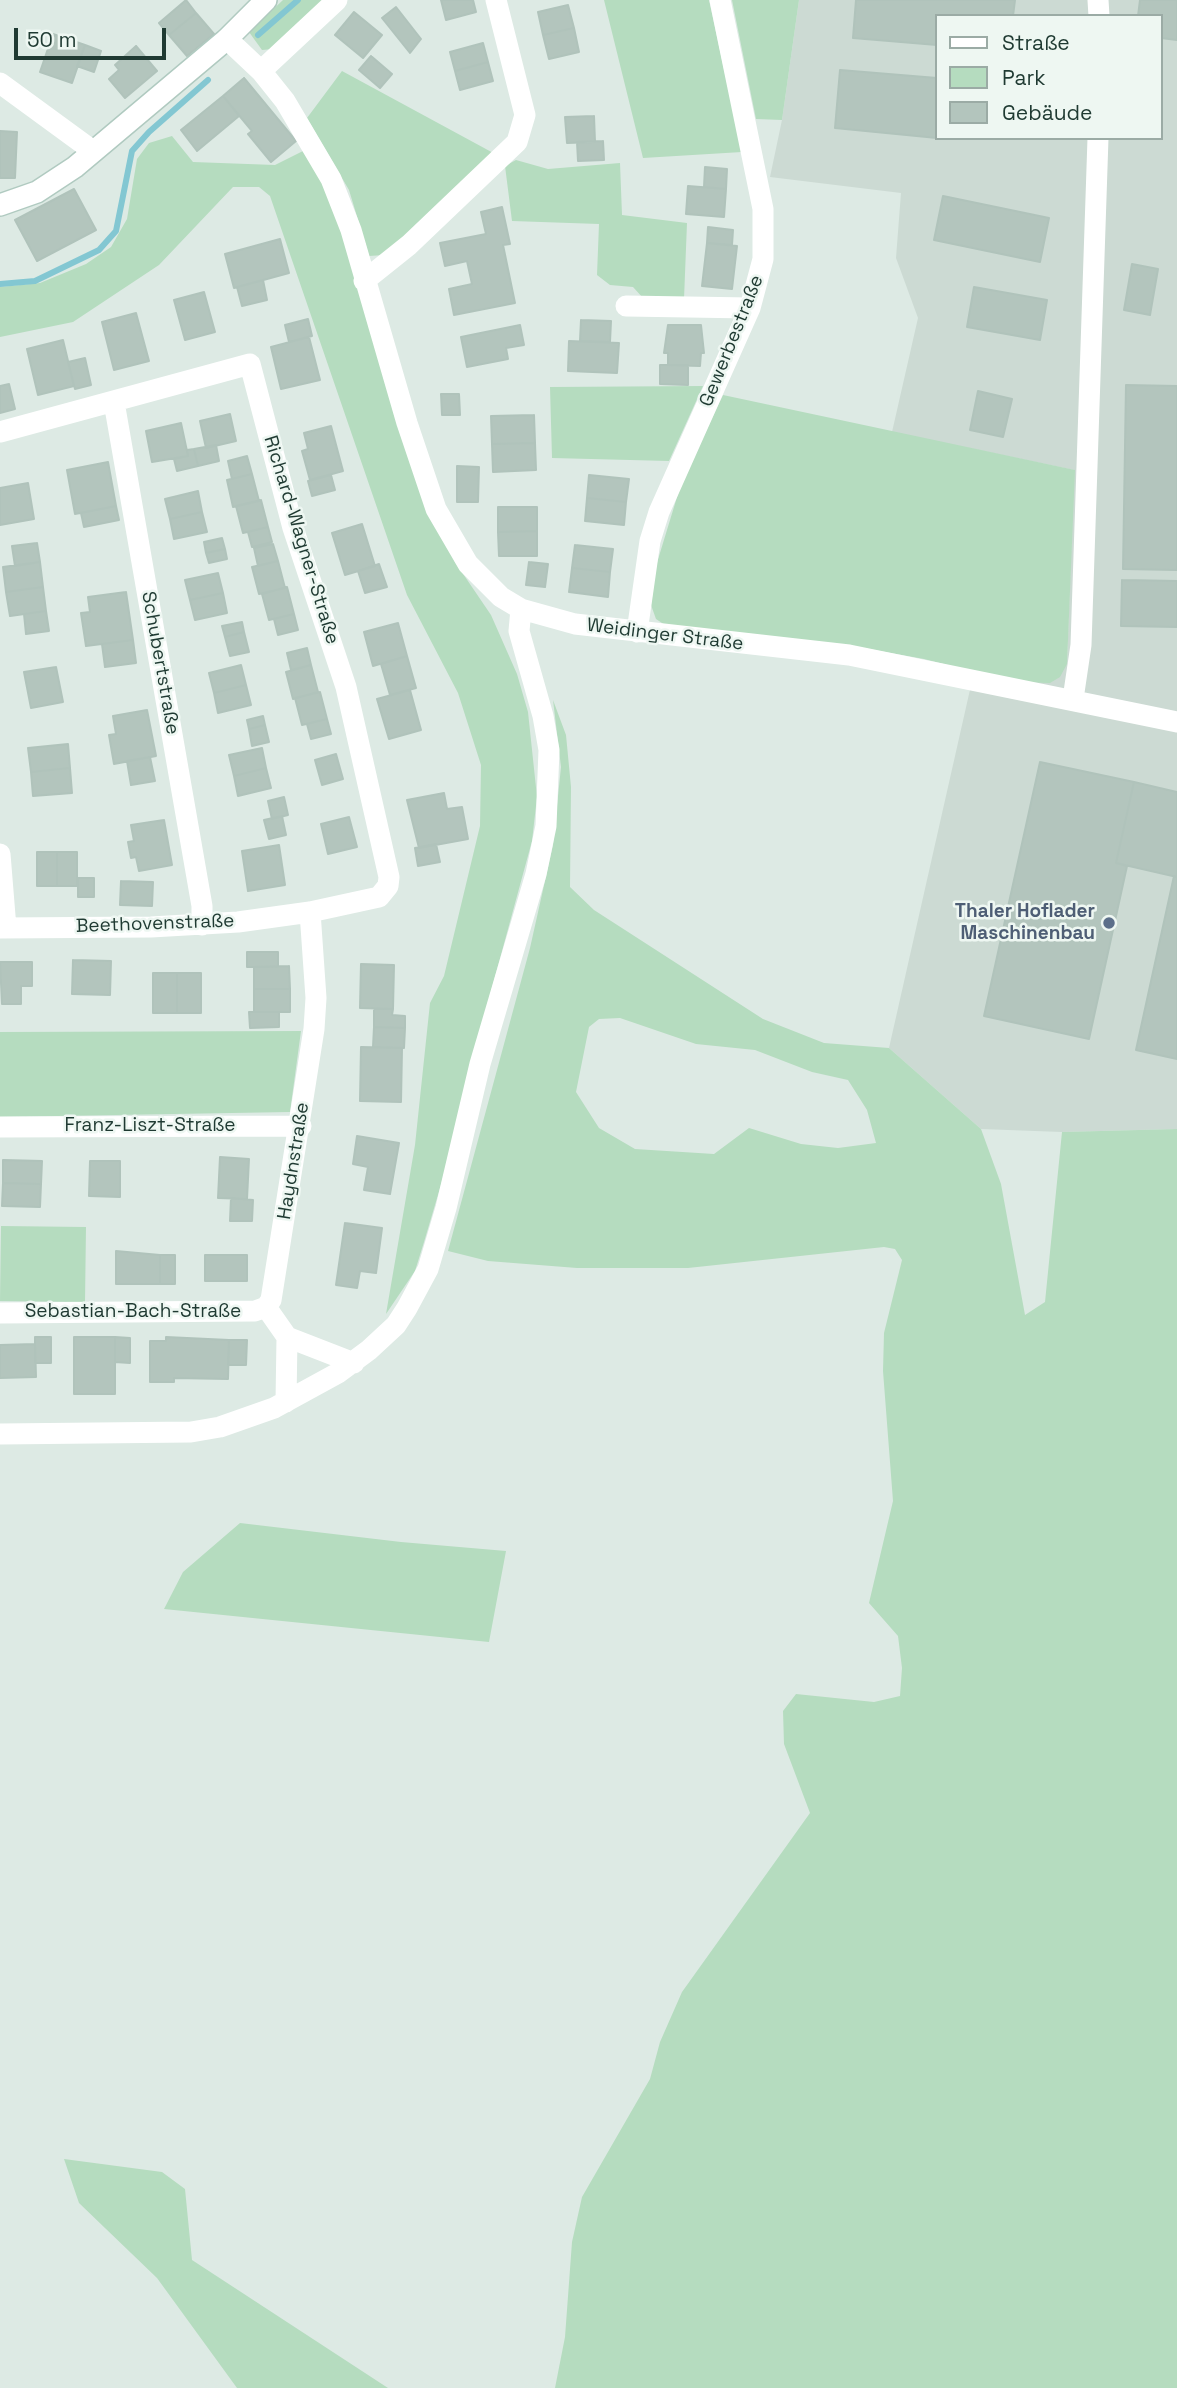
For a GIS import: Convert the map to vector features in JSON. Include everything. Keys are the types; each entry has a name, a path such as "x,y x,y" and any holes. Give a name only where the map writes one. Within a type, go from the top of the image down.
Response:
{"street":[{"path":"0,205 37,192 93,151 227,38 266,0"},
{"path":"261,71 337,0"},
{"path":"364,281 409,245 517,142 525,115 496,0"},
{"name":"Gewerbestraße","path":"637,632 650,541 659,513 750,308 763,260 763,209 720,0"},
{"name":"Weidinger Straße","path":"227,38 261,71 285,101 331,178 351,230 364,281 436,509 468,564 494,592 520,609 575,624 849,655 1177,722"},
{"path":"0,83 93,151"},
{"path":"1073,699 1081,645 1098,140"},
{"path":"626,306 750,308"},
{"name":"Richard-Wagner-Straße","path":"0,432 250,364 293,528 346,687 389,877 388,886 379,897 310,912"},
{"name":"Schubertstraße","path":"114,401 202,906 202,925"},
{"path":"0,1434 191,1432 220,1427 286,1402 354,1363 396,1325 428,1269 449,1196 480,1064 542,847 549,801 549,750 543,716 519,631 520,609"},
{"path":"0,855 3,928"},
{"name":"Beethovenstraße","path":"3,928 202,925 310,912"},
{"name":"Haydnstraße","path":"266,1307 271,1300 301,1126 316,998 310,912"},
{"name":"Franz-Liszt-Straße","path":"0,1127 301,1126"},
{"path":"266,1307 287,1337 354,1363"},
{"name":"Sebastian-Bach-Straße","path":"0,1313 255,1311 266,1307"},
{"path":"286,1402 287,1337"}],"shaded area":[{"path":"799,0 1177,0 1177,1129 1062,1132 981,1129 889,1048 974,672 1067,664 1074,470 892,432 918,318 896,258 901,193 770,177 782,120"}],"green space":[{"path":"283,0 328,0 273,49 262,50 249,32"},
{"path":"604,0 709,0 742,152 643,158"},
{"path":"732,0 799,0 782,120 756,119"},
{"path":"342,71 497,155 384,255 369,256 349,190 307,118"},
{"path":"172,136 193,162 275,165 307,149 329,185 455,562 491,615 517,674 528,712 537,797 532,841 472,1061 451,1151 424,1242 415,1271 386,1314 415,1145 430,1003 444,976 480,826 481,765 458,693 407,595 270,196 259,187 233,187 159,265 73,322 0,337 0,287 40,283 86,264 111,247 127,219 137,159 149,143"},
{"path":"516,160 548,169 620,163 622,215 687,223 684,299 643,298 633,287 610,285 597,275 599,224 512,221 505,166"},
{"path":"703,386 669,461 552,458 550,387"},
{"path":"723,395 1075,470 1067,664 1060,677 1050,683 1014,682 924,659 852,646 668,627 656,619 651,605 656,566 681,484"},
{"path":"553,700 566,735 571,787 570,887 594,910 763,1019 824,1043 889,1048 981,1129 1001,1184 1025,1315 1045,1302 1062,1132 1177,1129 1177,2388 555,2388 565,2337 572,2242 582,2197 650,2079 660,2042 682,1992 810,1813 784,1744 783,1711 796,1694 874,1702 900,1696 902,1668 898,1636 869,1603 893,1501 883,1371 884,1333 902,1260 895,1249 884,1247 688,1268 577,1268 488,1261 448,1251 530,948 553,845 561,767","holes":["620,1018 696,1044 755,1050 812,1072 848,1080 867,1110 876,1143 838,1148 801,1144 749,1128 714,1154 635,1149 599,1128 576,1092 589,1027 599,1019"]},
{"path":"301,1031 290,1112 0,1117 0,1032"},
{"path":"1,1226 86,1227 85,1302 0,1301"},
{"path":"240,1523 506,1551 489,1642 164,1609 183,1572"},
{"path":"64,2159 162,2172 185,2189 192,2260 388,2388 237,2388 157,2278 79,2203"}],"building":[{"path":"186,0 196,13 169,35 159,23"},
{"path":"441,0 473,0 476,12 446,20"},
{"path":"856,0 1015,0 1013,14 936,14 936,45 853,38"},
{"path":"1140,0 1177,0 1177,40 1163,38 1163,14 1138,14"},
{"path":"568,5 574,28 543,35 538,12"},
{"path":"396,7 421,39 410,53 382,18"},
{"path":"354,12 382,35 363,58 335,35"},
{"path":"196,13 214,34 187,56 169,35"},
{"path":"574,28 579,52 549,59 543,35"},
{"path":"53,34 85,45 72,83 40,72"},
{"path":"483,43 488,62 455,71 450,52"},
{"path":"85,45 101,51 94,72 77,66"},
{"path":"136,46 157,71 125,98 109,79 119,70 115,65"},
{"path":"371,56 392,74 380,88 359,70"},
{"path":"488,62 493,81 460,90 455,71"},
{"path":"840,70 936,78 936,138 835,128"},
{"path":"244,78 296,141 271,162 248,134 252,131 223,96"},
{"path":"223,96 239,116 197,151 181,130"},
{"path":"594,116 595,142 567,143 565,117"},
{"path":"0,131 17,132 15,178 0,178"},
{"path":"603,141 604,160 578,161 577,142"},
{"path":"705,167 727,169 726,189 704,187"},
{"path":"688,186 726,189 724,217 686,214"},
{"path":"74,189 96,230 37,261 15,220"},
{"path":"943,196 1049,218 1040,262 934,240"},
{"path":"502,207 510,244 503,245 515,303 454,315 449,289 472,284 467,261 445,266 440,243 486,234 481,212"},
{"path":"708,227 733,230 732,245 707,243"},
{"path":"280,239 289,273 234,288 225,254"},
{"path":"707,243 737,246 732,289 702,286"},
{"path":"1132,264 1158,269 1150,315 1124,310"},
{"path":"263,280 267,300 242,306 237,287"},
{"path":"974,287 1047,300 1040,340 967,327"},
{"path":"204,292 215,332 185,340 174,300"},
{"path":"136,313 149,361 114,370 102,322"},
{"path":"308,319 312,336 289,342 285,325"},
{"path":"581,320 611,321 610,342 580,341"},
{"path":"520,325 524,345 506,348 508,359 467,367 461,337"},
{"path":"668,325 701,325 704,353 701,353 700,366 668,365 668,353 664,353"},
{"path":"309,337 320,380 281,389 271,347"},
{"path":"63,340 74,386 38,395 27,349"},
{"path":"569,341 619,343 617,373 568,371"},
{"path":"85,358 91,385 75,389 68,362"},
{"path":"660,365 688,365 688,385 660,384"},
{"path":"9,384 15,409 0,413 0,386"},
{"path":"1126,385 1177,386 1177,570 1123,569"},
{"path":"978,391 1012,399 1003,437 970,430"},
{"path":"441,394 459,394 460,415 442,415"},
{"path":"230,414 236,441 206,448 200,421"},
{"path":"534,415 535,443 492,444 491,416"},
{"path":"181,423 188,456 152,462 146,431"},
{"path":"331,426 343,471 310,480 302,451 308,449 304,433"},
{"path":"535,443 536,470 493,472 492,444"},
{"path":"216,445 219,461 198,466 194,449"},
{"path":"194,449 198,466 177,471 174,459 188,456 187,450"},
{"path":"247,456 252,474 232,479 228,461"},
{"path":"108,462 116,506 75,514 67,470"},
{"path":"457,466 479,467 478,502 457,502"},
{"path":"252,474 259,501 233,507 227,480"},
{"path":"331,475 335,490 312,496 308,481"},
{"path":"589,475 629,479 626,502 587,498"},
{"path":"28,483 34,519 0,525 0,488"},
{"path":"198,491 202,512 170,519 165,499"},
{"path":"587,498 626,502 624,525 585,521"},
{"path":"261,500 268,527 243,533 236,506"},
{"path":"116,506 119,520 84,527 81,513"},
{"path":"498,507 537,507 537,531 498,532"},
{"path":"202,512 207,532 174,539 170,519"},
{"path":"362,524 375,566 345,575 332,533"},
{"path":"268,527 272,542 252,547 248,532"},
{"path":"537,531 537,556 499,556 498,532"},
{"path":"222,538 225,549 206,553 204,542"},
{"path":"37,543 40,562 15,566 12,546"},
{"path":"273,544 278,561 258,566 254,548"},
{"path":"575,545 613,549 610,572 572,568"},
{"path":"225,549 227,559 209,563 206,553"},
{"path":"278,561 285,588 259,594 252,567"},
{"path":"40,562 43,587 6,592 3,567"},
{"path":"529,562 548,564 545,587 526,585"},
{"path":"379,564 387,587 365,593 358,571"},
{"path":"572,568 610,572 608,597 569,592"},
{"path":"218,573 223,593 190,600 185,580"},
{"path":"1122,580 1177,581 1177,627 1121,626"},
{"path":"43,587 46,611 10,616 6,592"},
{"path":"287,587 294,614 269,620 262,594"},
{"path":"126,592 133,640 86,646 81,613 90,612 88,597"},
{"path":"223,593 227,613 195,620 190,600"},
{"path":"46,611 49,631 26,634 24,614"},
{"path":"294,614 298,630 278,635 274,619"},
{"path":"242,622 244,632 225,637 222,626"},
{"path":"398,623 407,656 373,666 364,632"},
{"path":"244,632 249,652 230,656 225,637"},
{"path":"133,640 136,663 105,667 102,644"},
{"path":"307,648 311,665 291,670 287,653"},
{"path":"407,656 416,688 390,695 381,664"},
{"path":"241,665 246,685 214,693 209,673"},
{"path":"311,665 318,692 293,699 286,672"},
{"path":"56,667 63,702 31,708 24,672"},
{"path":"246,685 251,705 218,713 214,693"},
{"path":"410,690 421,730 389,739 377,699"},
{"path":"320,692 327,719 302,725 295,698"},
{"path":"147,710 156,756 114,764 109,735 116,734 113,716"},
{"path":"263,716 265,725 249,729 247,720"},
{"path":"327,719 331,734 311,739 307,724"},
{"path":"265,725 269,742 252,746 249,729"},
{"path":"68,744 70,768 31,772 28,748"},
{"path":"262,748 266,768 234,776 229,755"},
{"path":"336,754 343,779 322,785 315,760"},
{"path":"150,757 155,781 131,785 127,761"},
{"path":"1040,762 1134,782 1116,863 1127,866 1089,1039 984,1016"},
{"path":"70,768 72,793 33,796 31,772"},
{"path":"266,768 271,788 238,796 234,776"},
{"path":"1134,782 1177,792 1177,877 1116,863"},
{"path":"444,793 447,809 462,807 468,839 419,848 407,800"},
{"path":"284,797 288,815 272,819 268,801"},
{"path":"282,816 286,835 269,839 264,820"},
{"path":"349,817 357,847 328,854 321,824"},
{"path":"164,820 172,865 139,871 136,857 131,858 128,842 134,841 131,825"},
{"path":"436,844 440,862 418,866 415,848"},
{"path":"279,845 285,885 248,891 242,851"},
{"path":"37,852 57,852 57,886 37,886"},
{"path":"57,852 77,852 77,886 57,886"},
{"path":"1174,876 1177,877 1177,1059 1136,1050"},
{"path":"78,878 94,878 94,897 78,897"},
{"path":"121,881 153,882 152,906 120,905"},
{"path":"247,952 278,952 278,967 247,967"},
{"path":"73,960 111,961 110,995 72,994"},
{"path":"0,962 32,962 32,986 21,986 21,1004 2,1004"},
{"path":"361,964 394,965 393,1009 360,1008"},
{"path":"289,966 290,989 254,989 254,967"},
{"path":"153,973 177,973 177,1013 153,1013"},
{"path":"177,973 201,973 201,1013 177,1013"},
{"path":"254,989 290,989 290,1012 254,1012"},
{"path":"374,1009 393,1009 392,1015 405,1016 405,1028 374,1027"},
{"path":"249,1012 279,1012 279,1027 250,1028"},
{"path":"374,1027 405,1028 404,1048 373,1047"},
{"path":"361,1047 402,1048 401,1102 360,1101"},
{"path":"357,1136 399,1143 390,1194 364,1190 368,1167 353,1164"},
{"path":"220,1157 249,1159 247,1199 218,1198"},
{"path":"3,1160 42,1161 41,1184 3,1183"},
{"path":"90,1161 120,1161 120,1197 89,1196"},
{"path":"3,1183 41,1184 40,1207 2,1206"},
{"path":"231,1198 253,1200 252,1221 230,1221"},
{"path":"345,1223 382,1228 376,1273 360,1271 357,1288 336,1285"},
{"path":"116,1251 160,1255 160,1284 116,1284"},
{"path":"160,1255 175,1255 175,1284 160,1284"},
{"path":"205,1255 247,1255 247,1281 205,1281"},
{"path":"35,1337 51,1337 51,1363 35,1363"},
{"path":"74,1337 115,1337 115,1394 74,1394"},
{"path":"115,1337 130,1338 130,1363 115,1362"},
{"path":"166,1337 229,1340 228,1379 174,1378 174,1382 150,1382 150,1341 166,1341"},
{"path":"229,1340 247,1340 246,1365 228,1365"},
{"path":"35,1344 36,1377 0,1378 0,1345"}],"waterway":[{"path":"258,35 298,0"},
{"path":"0,284 35,281 99,250 116,231 132,151 149,132 208,80"}],"place":[{"name":"Thaler Hoflader Maschinenbau","path":"1109,923"}]}
